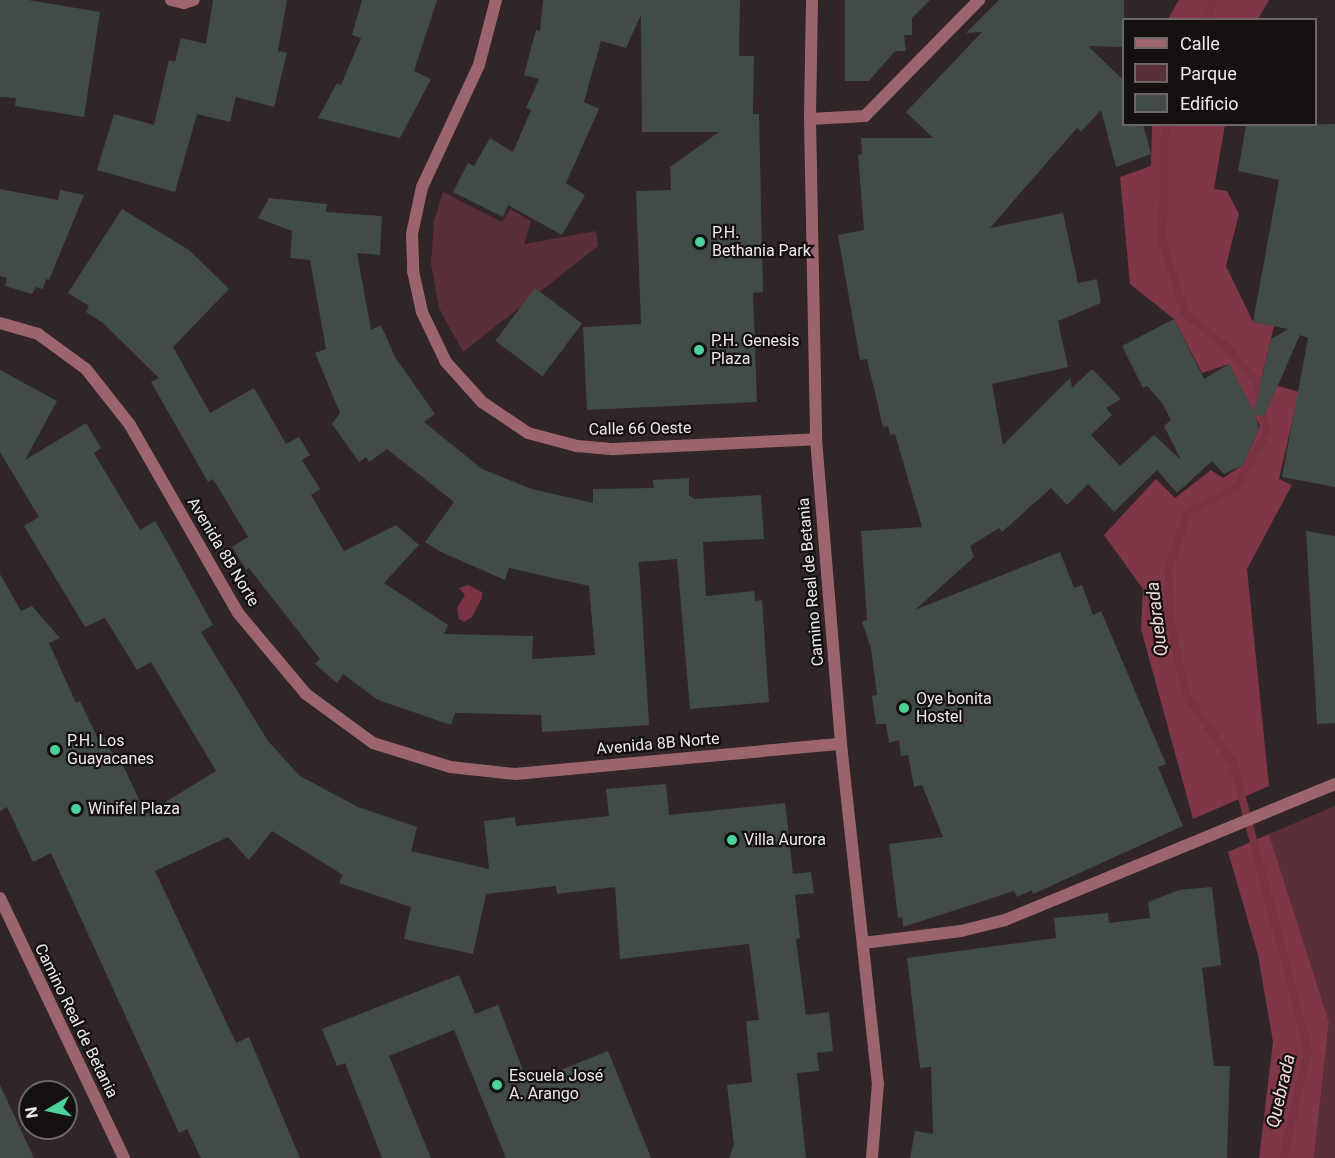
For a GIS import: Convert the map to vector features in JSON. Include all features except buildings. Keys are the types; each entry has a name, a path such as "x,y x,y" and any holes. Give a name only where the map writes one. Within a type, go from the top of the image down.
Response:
{"street":[{"path":"171,0 184,3 194,0"},
{"name":"Calle 66 Oeste","path":"496,0 479,64 422,187 412,234 413,271 422,312 446,362 482,402 528,433 577,446 614,448 816,440"},
{"name":"Camino Real de Betania","path":"812,0 810,119 816,440 841,744 878,1083 872,1158"},
{"path":"810,119 865,116 979,0"},
{"name":"Avenida 8B Norte","path":"0,323 38,334 87,369 130,425 238,613 306,694 373,743 450,767 514,774 841,744"},
{"path":"863,943 961,931 1005,920 1335,784"},
{"name":"Camino Real de Betania","path":"0,898 124,1158"}],"green space":[{"path":"443,192 502,222 510,209 531,221 524,244 596,231 598,246 463,352 439,308 431,264 434,221"},
{"path":"1335,806 1335,1158 1314,1158 1329,1022 1269,834"}],"shaded area":[{"path":"1179,0 1269,0 1259,18 1169,18"},
{"path":"1152,126 1225,126 1214,189 1227,191 1239,214 1226,266 1253,322 1274,326 1261,381 1299,392 1279,479 1292,485 1247,569 1269,786 1193,819 1141,629 1143,589 1104,535 1156,479 1175,498 1211,470 1223,478 1243,465 1260,426 1229,364 1202,373 1174,319 1130,284 1120,177 1151,166"},
{"path":"468,585 482,592 482,598 472,617 464,622 459,619 457,608 465,595 459,588"},
{"path":"1269,834 1329,1022 1314,1158 1259,1158 1273,1042 1258,955 1228,852"}],"waterway":[{"name":"Quebrada","path":"1206,18 1214,0"},
{"name":"Quebrada","path":"1168,126 1164,142 1163,244 1185,313 1228,349 1257,382 1267,432 1236,488 1188,512 1168,570 1171,626 1186,695 1233,763 1308,1049 1283,1158"}],"place":[{"name":"P.H. Bethania Park","path":"700,242"},
{"name":"P.H. Genesis Plaza","path":"699,350"},
{"name":"Oye bonita Hostel","path":"904,708"},
{"name":"P.H. Los Guayacanes","path":"55,750"},
{"name":"Winifel Plaza","path":"76,809"},
{"name":"Villa Aurora","path":"732,840"},
{"name":"Escuela José A. Arango","path":"497,1085"}]}
